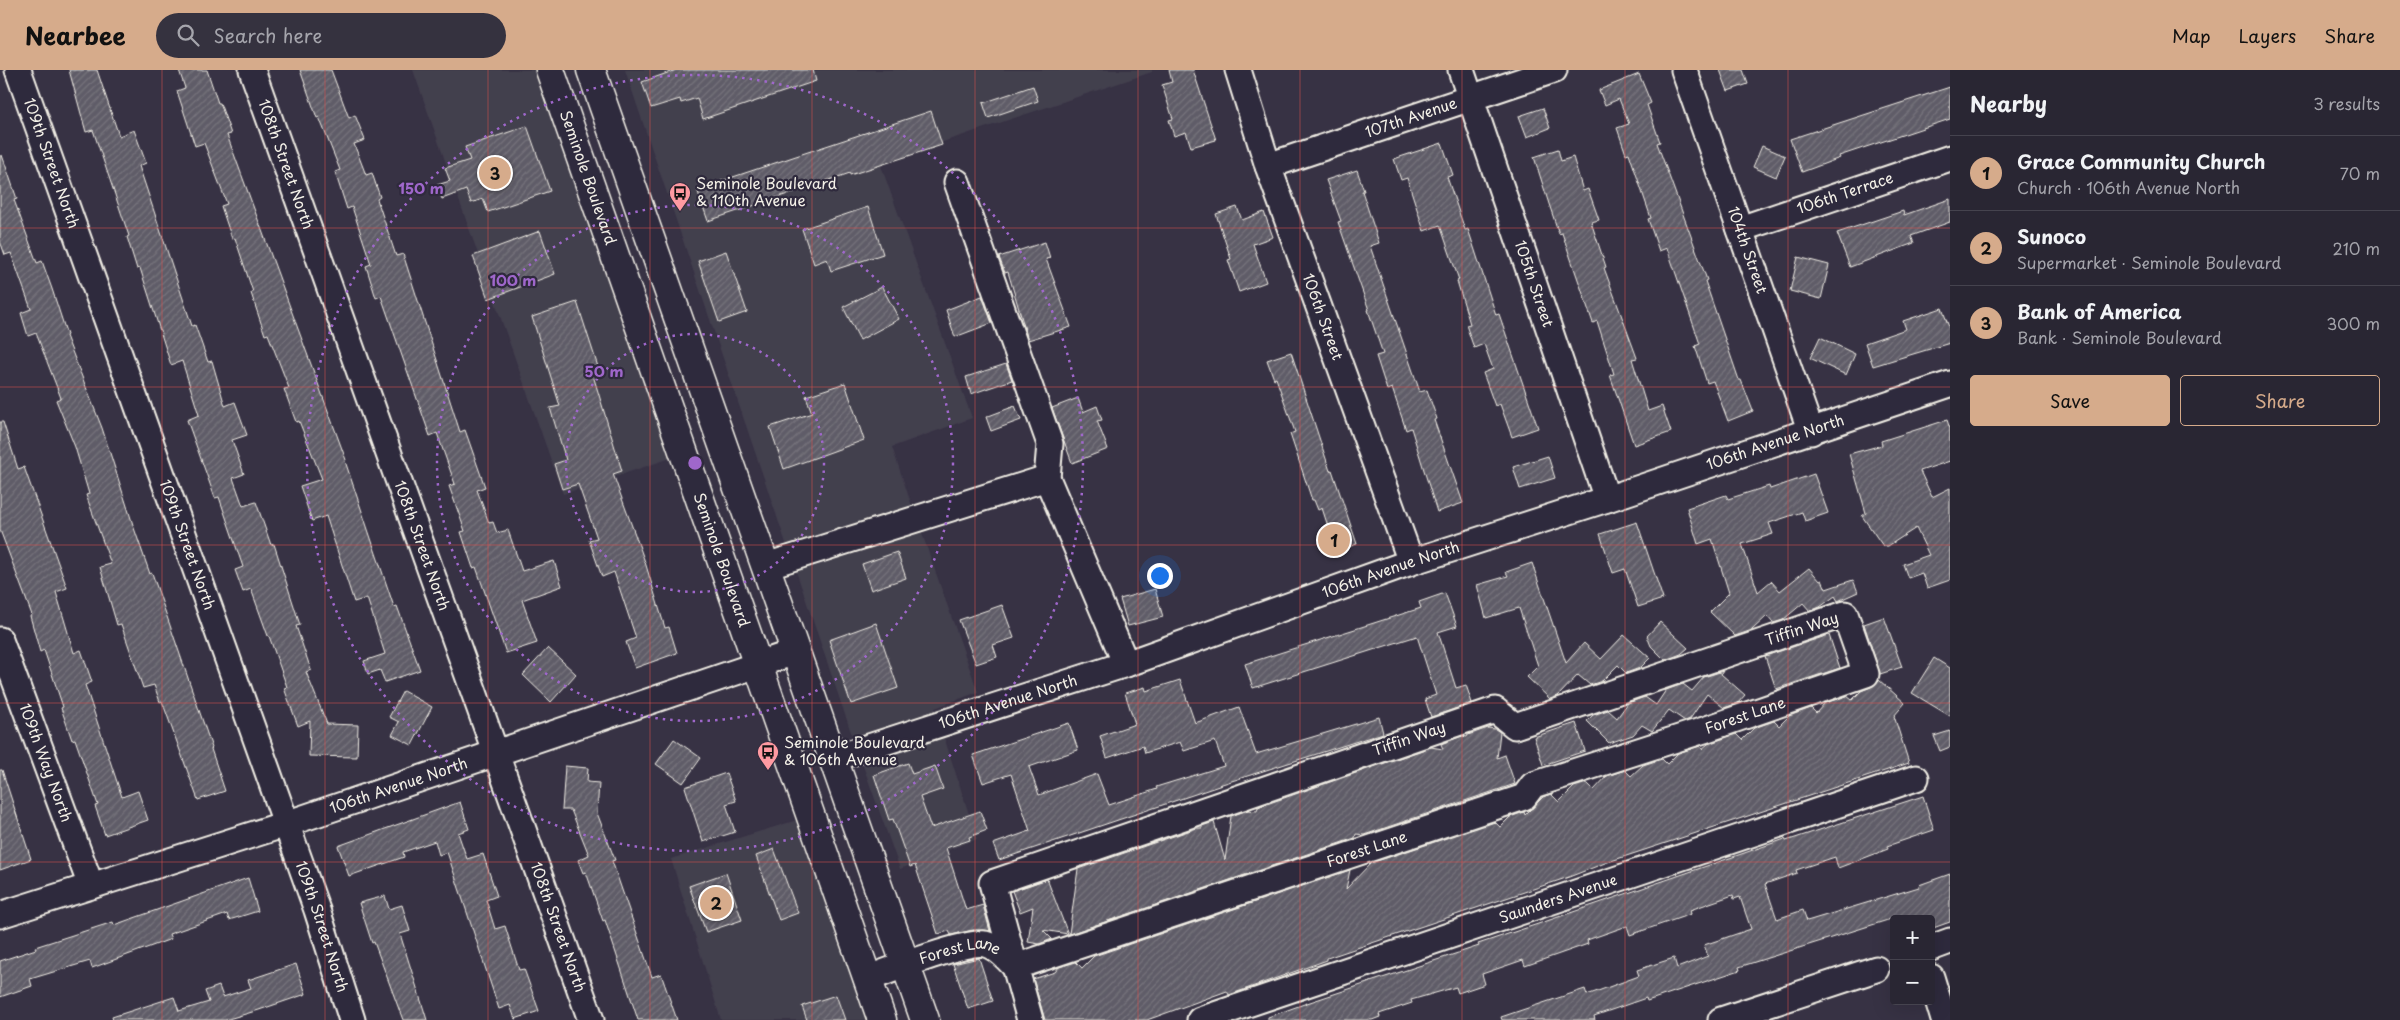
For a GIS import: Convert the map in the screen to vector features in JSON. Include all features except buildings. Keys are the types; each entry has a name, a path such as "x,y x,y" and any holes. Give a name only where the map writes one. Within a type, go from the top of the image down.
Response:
{"main road":[{"name":"Seminole Boulevard","path":"550,70 882,1020"},
{"path":"591,70 925,1020"}],"street":[{"name":"109th Street North","path":"18,70 317,910 352,1020"},
{"name":"108th Street North","path":"252,70 591,1020"},
{"name":"106th Street","path":"1238,70 1268,166 1411,562"},
{"name":"105th Street","path":"1461,70 1607,499"},
{"name":"107th Avenue","path":"1268,166 1554,70"},
{"name":"104th Street","path":"1684,70 1811,432"},
{"name":"106th Terrace","path":"1740,229 1950,158"},
{"path":"957,182 1050,444 1047,478 1126,664"},
{"name":"106th Avenue North","path":"832,758 1126,664 1411,562 1811,432 1950,384"},
{"path":"766,566 1047,478"},
{"name":"Tiffin Way","path":"1016,966 992,882 1038,866 1495,710 1515,726 1845,614 1866,674"},
{"name":"109th Way North","path":"0,640 91,886"},
{"name":"106th Avenue North","path":"0,915 286,824 795,652"},
{"name":"Forest Lane","path":"867,979 962,947 984,944 1000,952 1016,966 1524,797 1533,785 1704,730 1866,674"},
{"name":"Saunders Avenue","path":"1200,1020 1916,778"},
{"path":"1935,947 1950,941"},
{"path":"1016,966 1030,1020"},
{"path":"1721,1020 1876,969"},
{"path":"1935,990 1944,1020"}],"shaded area":[{"path":"413,70 540,70 674,457 563,494"},
{"path":"625,70 1152,70 1152,72 880,163 972,418 892,447 913,509 788,549"},
{"path":"920,528 978,692 935,708 937,715 854,741 795,568"},
{"path":"943,734 977,839 900,869 861,760"},
{"path":"797,820 869,1020 721,1020 671,859"}],"place":[{"name":"Bank of America","path":"495,173"},
{"name":"Seminole Boulevard & 110th Avenue","path":"680,212"},
{"name":"Grace Community Church","path":"1334,540"},
{"name":"Seminole Boulevard & 106th Avenue","path":"768,771"},
{"name":"Sunoco","path":"716,903"}]}
